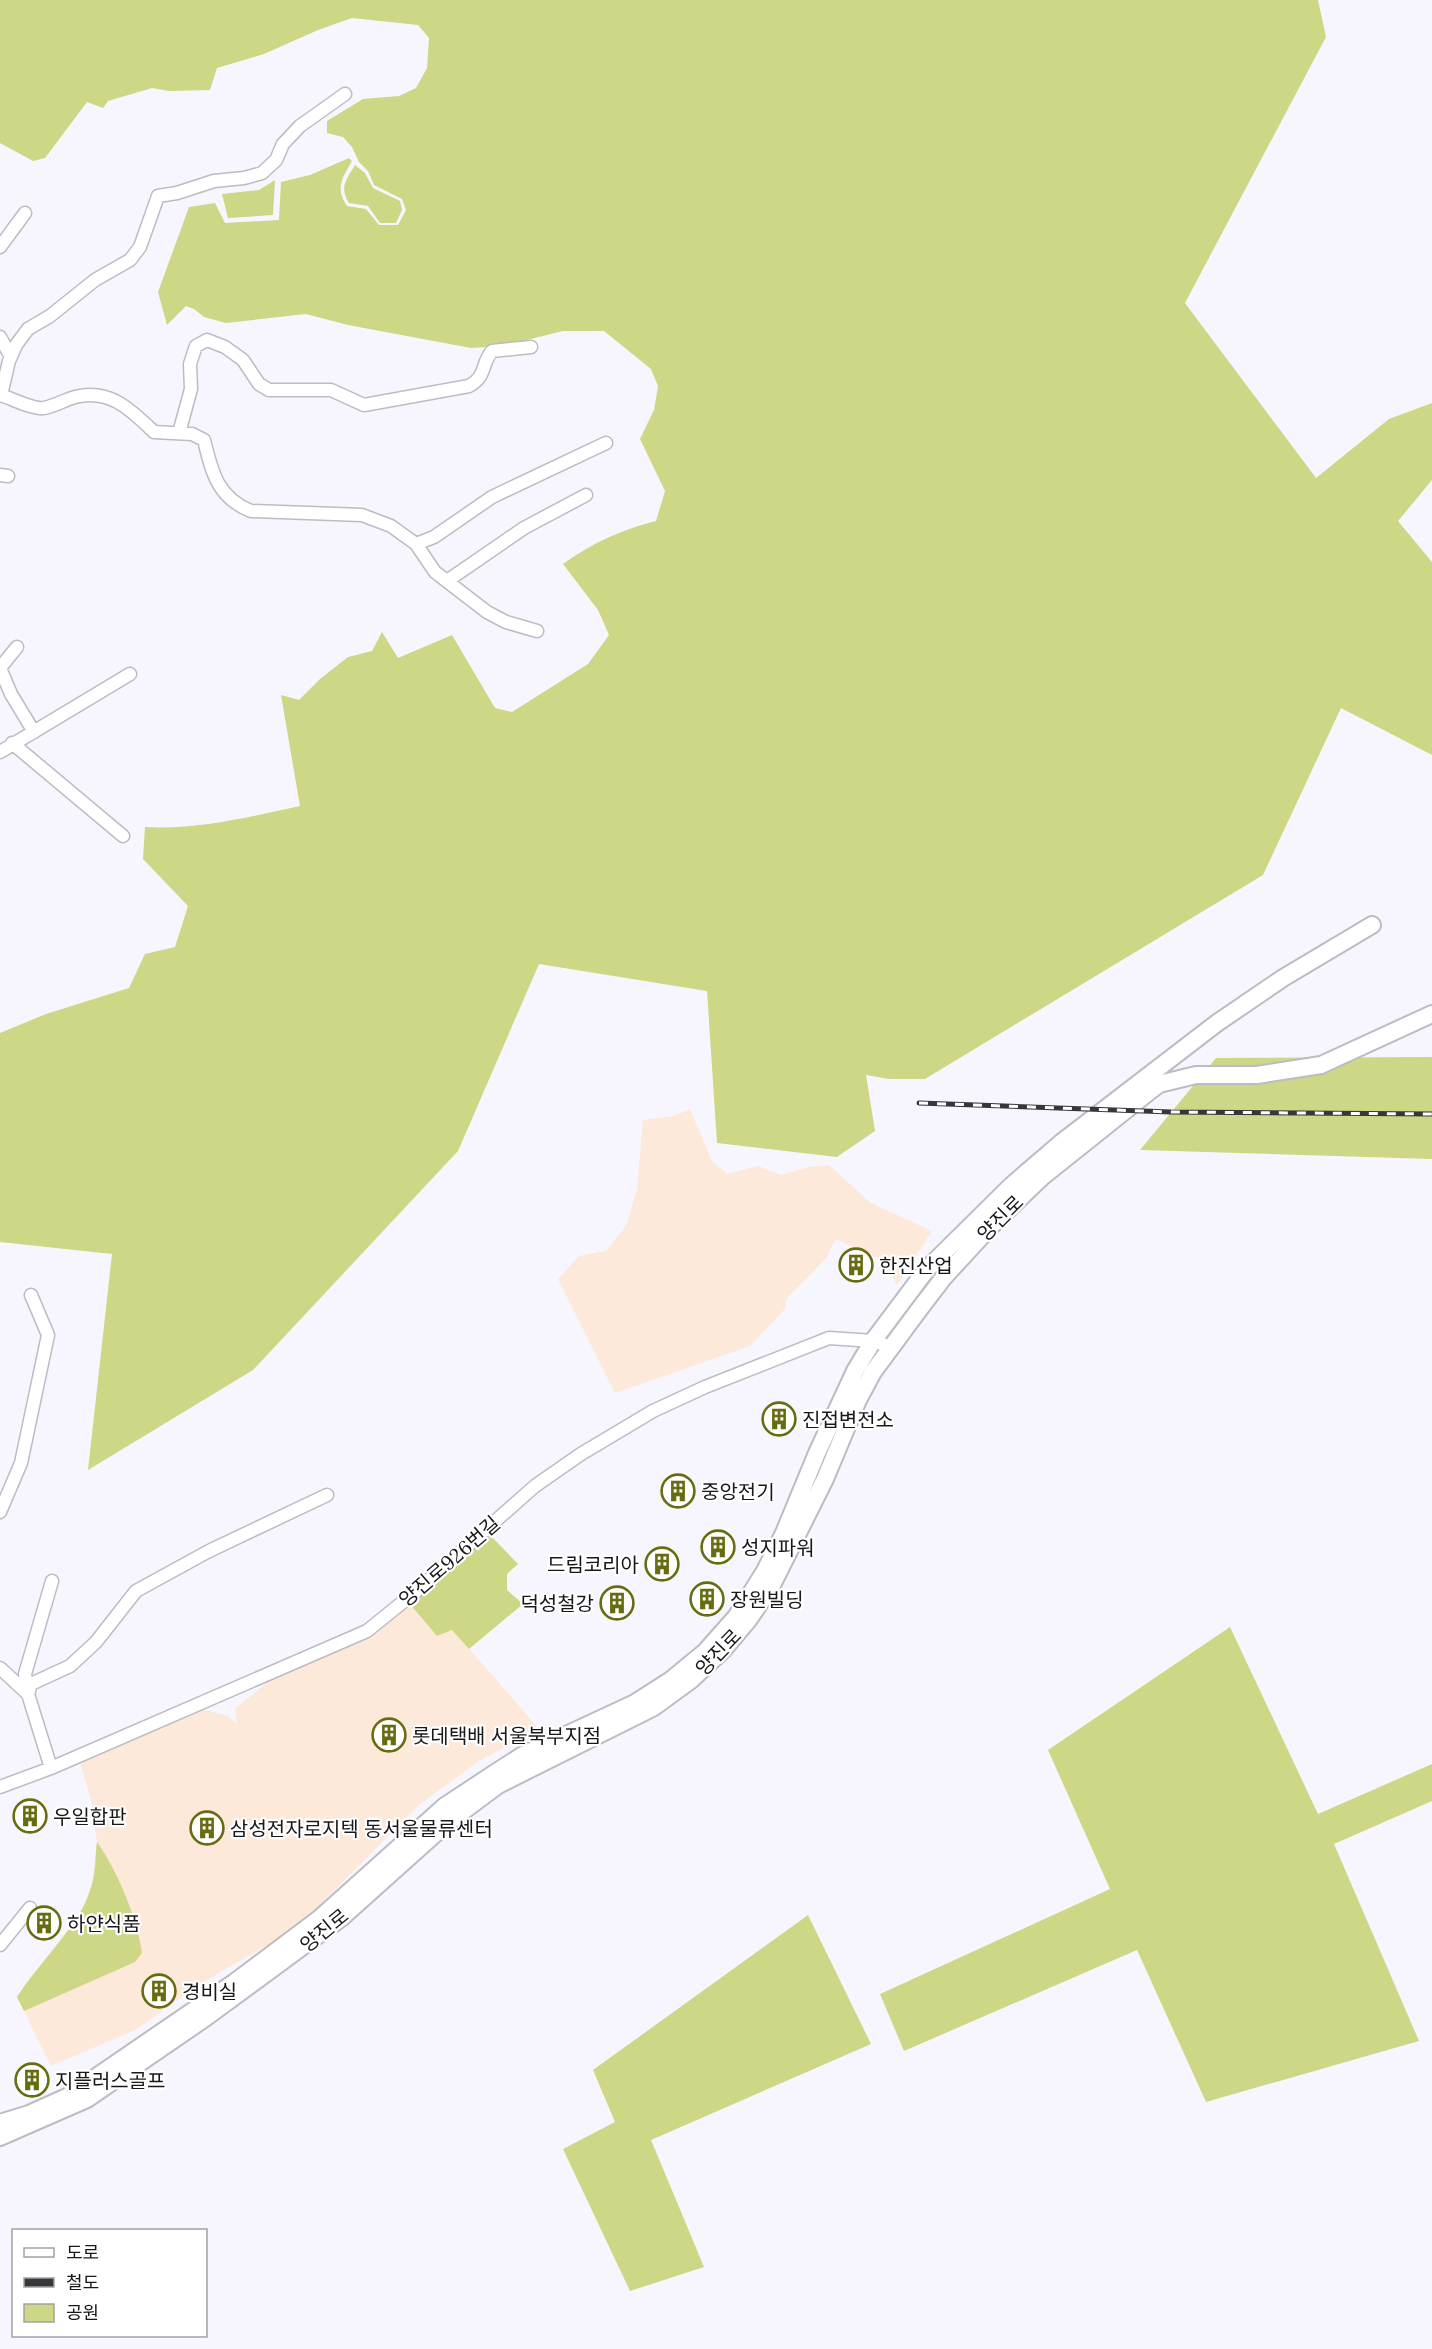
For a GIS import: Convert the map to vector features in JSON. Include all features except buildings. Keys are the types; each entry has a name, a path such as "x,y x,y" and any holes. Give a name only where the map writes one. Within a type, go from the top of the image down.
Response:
{"main road":[{"name":"양진로","path":"0,2123 29,2114 67,2097 235,1982 319,1919 445,1806 484,1779 523,1755 635,1703 671,1680 705,1652 736,1617 765,1571 855,1371 873,1341 927,1269 1012,1185 1062,1142 1217,1023 1283,978 1372,925"},
{"path":"1158,1069 1206,1065 1250,1065 1314,1055 1432,1001"},
{"name":"양진로","path":"0,2137 87,2099 205,2019 341,1918 447,1823 498,1785 654,1707 690,1680 723,1650 771,1587 825,1479 858,1400 873,1372 944,1277 991,1226 1042,1177 1159,1084 1196,1075 1257,1075 1321,1065 1432,1014"}],"street":[{"path":"345,94 300,126 284,144 276,160 262,173 244,178 214,181 177,193 158,196 140,247 129,260 95,280 50,316 28,329 16,345 0,395 42,409 74,397 91,394 112,398 127,406 154,432 192,434 204,440 211,469 222,489 235,505 251,511 362,515 391,526 416,544 435,572 487,612 506,622 537,631"},
{"path":"0,247 25,213"},
{"path":"0,337 11,357"},
{"path":"179,433 191,389 190,364 196,346 207,340 225,347 243,360 259,384 269,390 331,390 364,405 469,386 478,381 484,371 485,359 492,351 531,347"},
{"path":"416,544 434,537 492,497 606,443"},
{"path":"447,581 524,528 586,495"},
{"path":"17,647 0,668 11,694 34,732"},
{"path":"0,752 130,674"},
{"path":"12,743 123,836"},
{"path":"0,1512 21,1463 48,1335 31,1295"},
{"name":"양진로926번길","path":"0,1787 51,1768 367,1630 414,1593 536,1486 581,1454 653,1412 705,1387 830,1338 873,1341 891,1347"},
{"path":"28,1694 31,1684 70,1666 96,1642 136,1591 209,1551 327,1496"},
{"path":"51,1768 28,1694 25,1674 52,1581"},
{"path":"0,1668 28,1694"},
{"path":"0,1946 30,1908"}],"shaded area":[{"path":"690,1109 712,1161 727,1174 758,1166 781,1175 809,1167 829,1165 871,1203 932,1231 897,1285 884,1261 836,1239 827,1257 786,1299 785,1309 750,1346 615,1393 558,1279 579,1256 606,1251 627,1224 637,1189 643,1120 674,1116"},
{"path":"409,1603 437,1636 452,1629 539,1729 479,1761 419,1805 296,1929 203,1982 135,2030 51,2066 17,1997 82,1911 92,1884 97,1842 91,1800 80,1762 203,1709 228,1716 237,1724 235,1709 271,1679 319,1656 365,1640"}],"green space":[{"path":"0,0 1318,0 1326,37 1185,303 1316,478 1389,419 1432,403 1432,480 1398,521 1432,562 1432,755 1341,708 1263,875 925,1079 889,1079 866,1075 875,1131 837,1157 717,1143 707,991 539,964 458,1151 253,1370 88,1470 112,1254 0,1242 0,1033 46,1014 129,988 145,954 175,947 188,906 143,859 145,827 204,825 300,806 281,695 299,700 320,679 348,657 372,651 382,632 398,658 452,635 495,708 512,712 588,664 609,635 598,610 563,564 607,538 656,521 665,491 640,439 654,410 658,386 651,369 604,331 563,331 502,346 471,348 348,325 306,314 226,323 204,317 186,306 167,325 158,292 189,207 215,203 225,223 279,220 281,182 310,175 349,158 352,161 341,183 341,193 347,206 366,209 379,225 398,225 406,210 402,199 374,185 368,171 359,162 352,147 343,137 327,133 327,121 363,99 399,96 416,88 427,68 429,38 418,25 352,18 264,54 217,68 210,90 169,91 152,88 108,101 103,108 87,102 45,158 33,161 0,143"},
{"path":"355,165 365,173 373,188 400,201 402,210 396,223 380,223 368,206 349,203 344,188"},
{"path":"275,180 273,215 228,218 222,194 259,190"},
{"path":"1432,1057 1432,1159 1140,1150 1216,1058"},
{"path":"489,1534 518,1564 507,1574 507,1590 523,1604 469,1649 452,1630 437,1636 409,1603"},
{"path":"1230,1627 1318,1814 1432,1764 1432,1801 1334,1844 1419,2041 1206,2102 1137,1950 904,2051 880,1994 1110,1889 1048,1750"},
{"path":"97,1842 105,1853 126,1896 142,1953 135,1962 24,2011 17,1997 70,1928 87,1899 94,1874"},
{"path":"808,1915 871,2044 651,2140 704,2267 630,2291 563,2149 615,2122 593,2070"}],"railway":[{"path":"919,1103 1171,1112 1432,1114"}],"place":[{"name":"한진산업","path":"856,1265"},
{"name":"진접변전소","path":"779,1419"},
{"name":"중앙전기","path":"678,1491"},
{"name":"성지파워","path":"718,1547"},
{"name":"드림코리아","path":"662,1564"},
{"name":"장원빌딩","path":"707,1599"},
{"name":"덕성철강","path":"617,1603"},
{"name":"롯데택배 서울북부지점","path":"389,1735"},
{"name":"우일합판","path":"30,1816"},
{"name":"삼성전자로지텍 동서울물류센터","path":"207,1828"},
{"name":"하얀식품","path":"44,1923"},
{"name":"경비실","path":"159,1991"},
{"name":"지플러스골프","path":"32,2080"}]}
